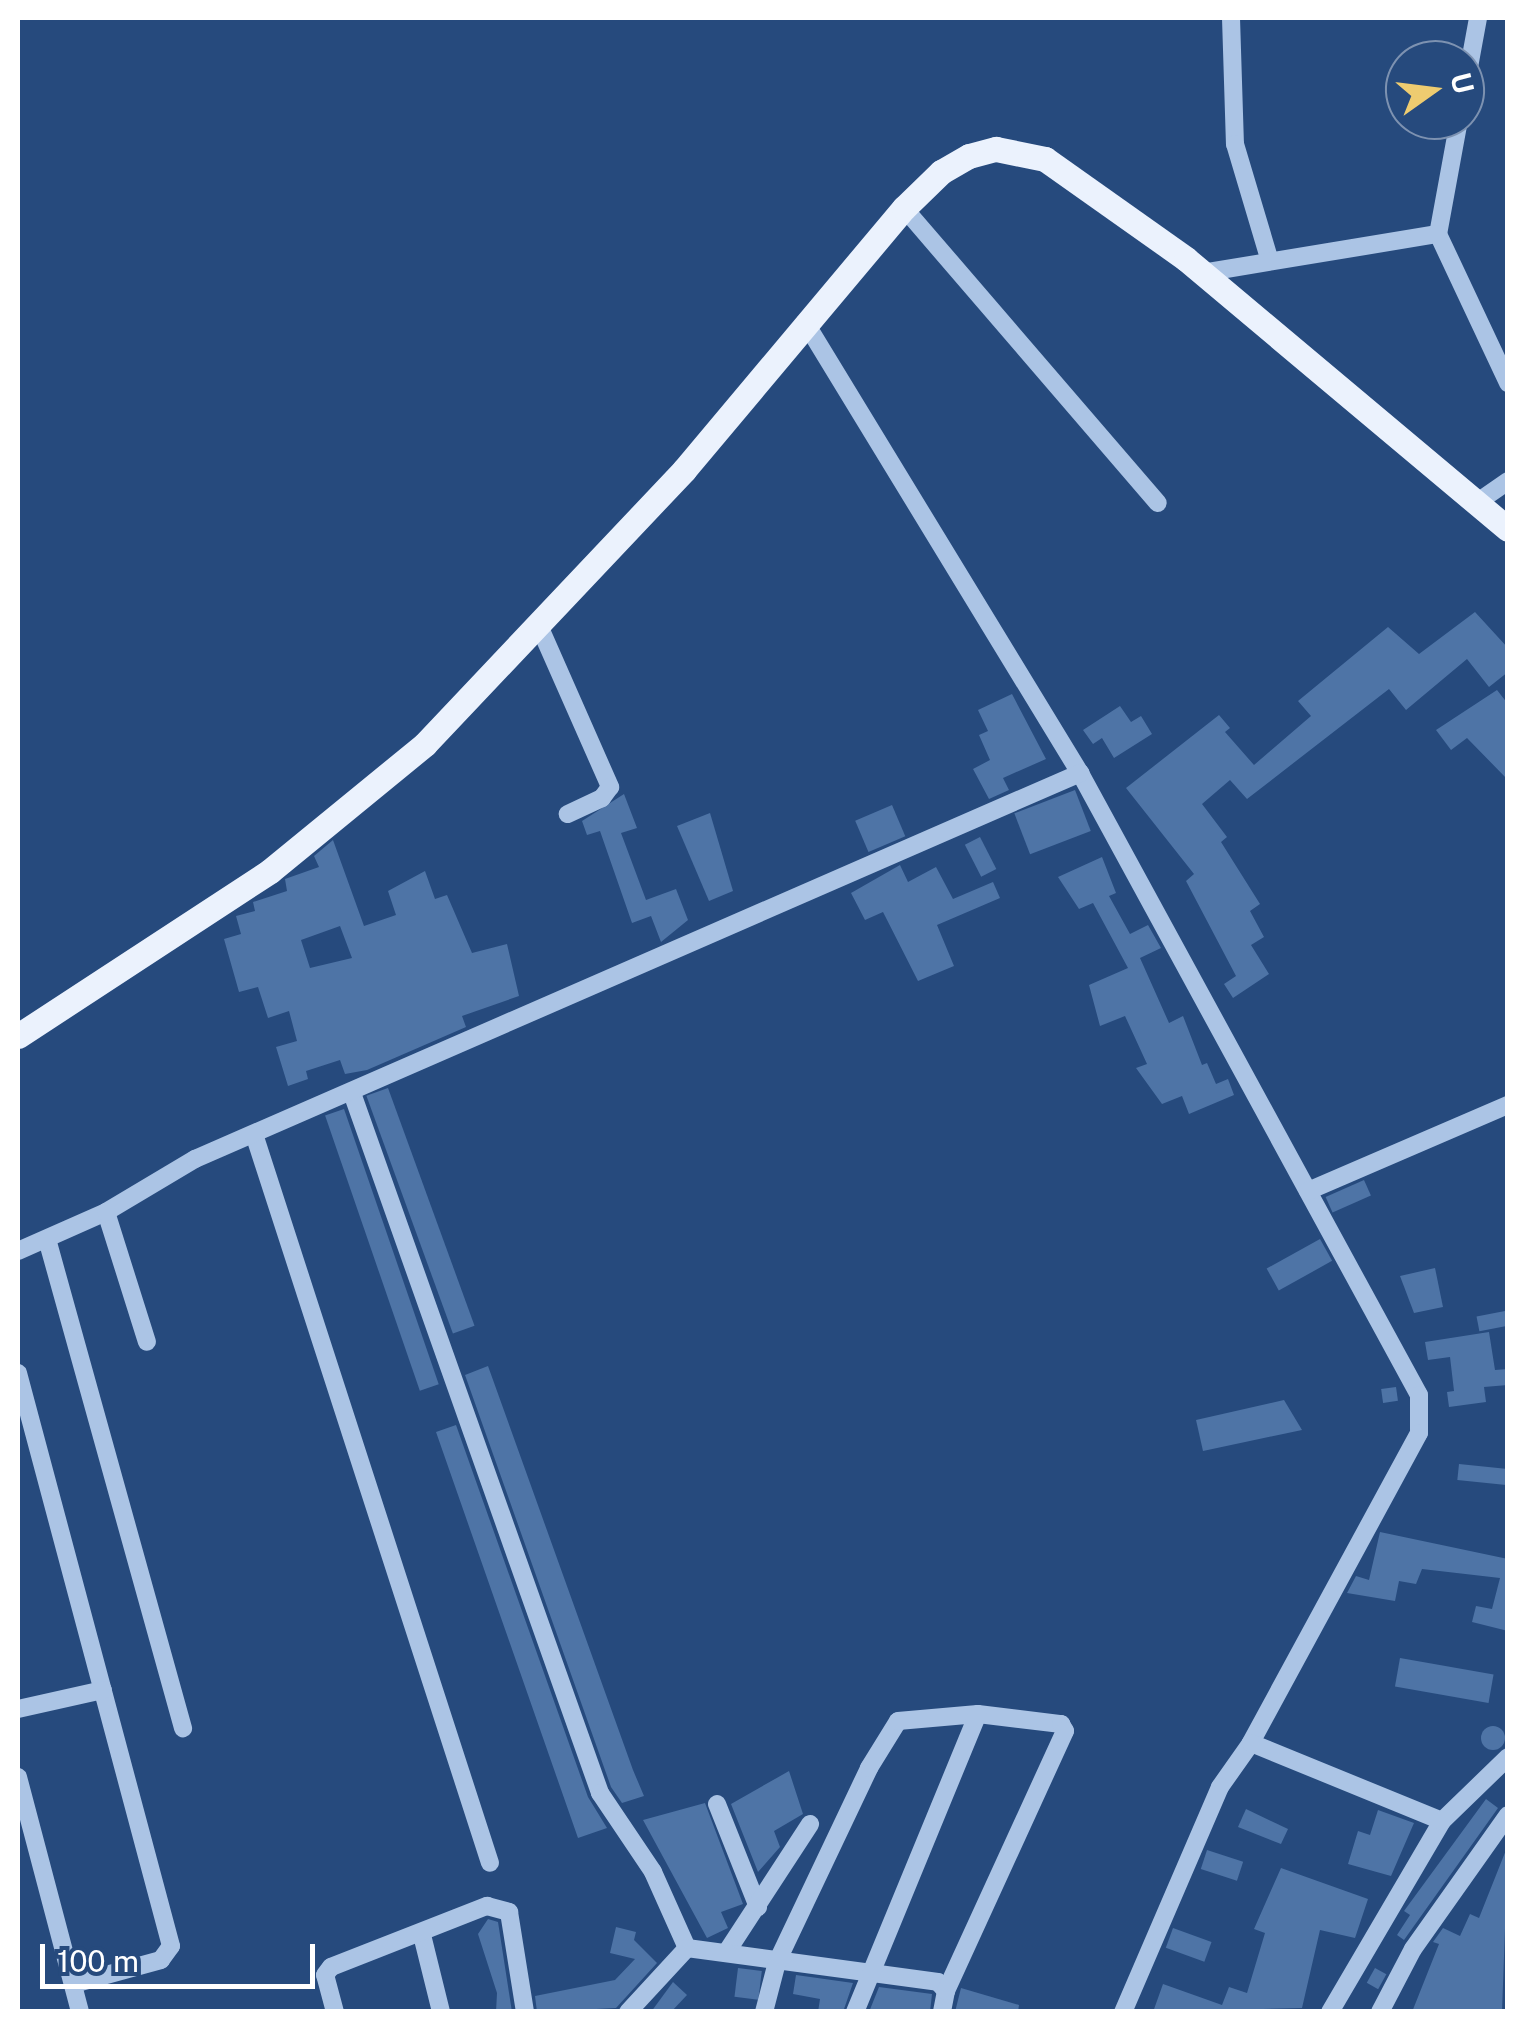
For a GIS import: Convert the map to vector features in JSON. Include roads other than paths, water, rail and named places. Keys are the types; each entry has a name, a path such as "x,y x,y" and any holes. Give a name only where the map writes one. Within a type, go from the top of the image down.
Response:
{"main road":[{"path":"18,1036 270,871 424,744 540,628 684,470 904,208 941,172 969,156 1022,152 1045,159 1202,273 1508,530"}],"street":[{"path":"1231,18 1235,144 1269,258"},
{"path":"1455,140 1438,234 1508,383"},
{"path":"904,208 1158,503"},
{"path":"1202,273 1269,258 1438,234"},
{"path":"805,322 1080,774 1412,1378 1419,1434 1251,1743 1220,1787 1123,2012"},
{"path":"1475,504 1508,481"},
{"path":"540,628 610,787 602,798 567,814"},
{"path":"18,1251 106,1212 195,1159 1080,774"},
{"path":"352,1093 600,1793 653,1872 687,1948"},
{"path":"1308,1191 1508,1105"},
{"path":"254,1134 490,1863"},
{"path":"106,1212 147,1342"},
{"path":"46,1238 183,1728"},
{"path":"18,1373 171,1946 161,1960 73,1984"},
{"path":"18,1710 103,1690"},
{"path":"855,2012 865,1974 978,1714"},
{"path":"764,2012 777,1962 868,1768 898,1720 978,1714 1053,1721 1065,1732 946,1991 942,2012"},
{"path":"1251,1743 1442,1821"},
{"path":"1330,2012 1442,1821 1508,1758"},
{"path":"18,1777 80,2012"},
{"path":"717,1804 758,1906"},
{"path":"1380,2012 1412,1948 1508,1814"},
{"path":"726,1953 810,1824"},
{"path":"335,2012 325,1975 330,1967 487,1906 509,1912 525,2012"},
{"path":"422,1934 441,2012"},
{"path":"687,1948 938,1982 946,1991"},
{"path":"628,2012 687,1948"}]}
